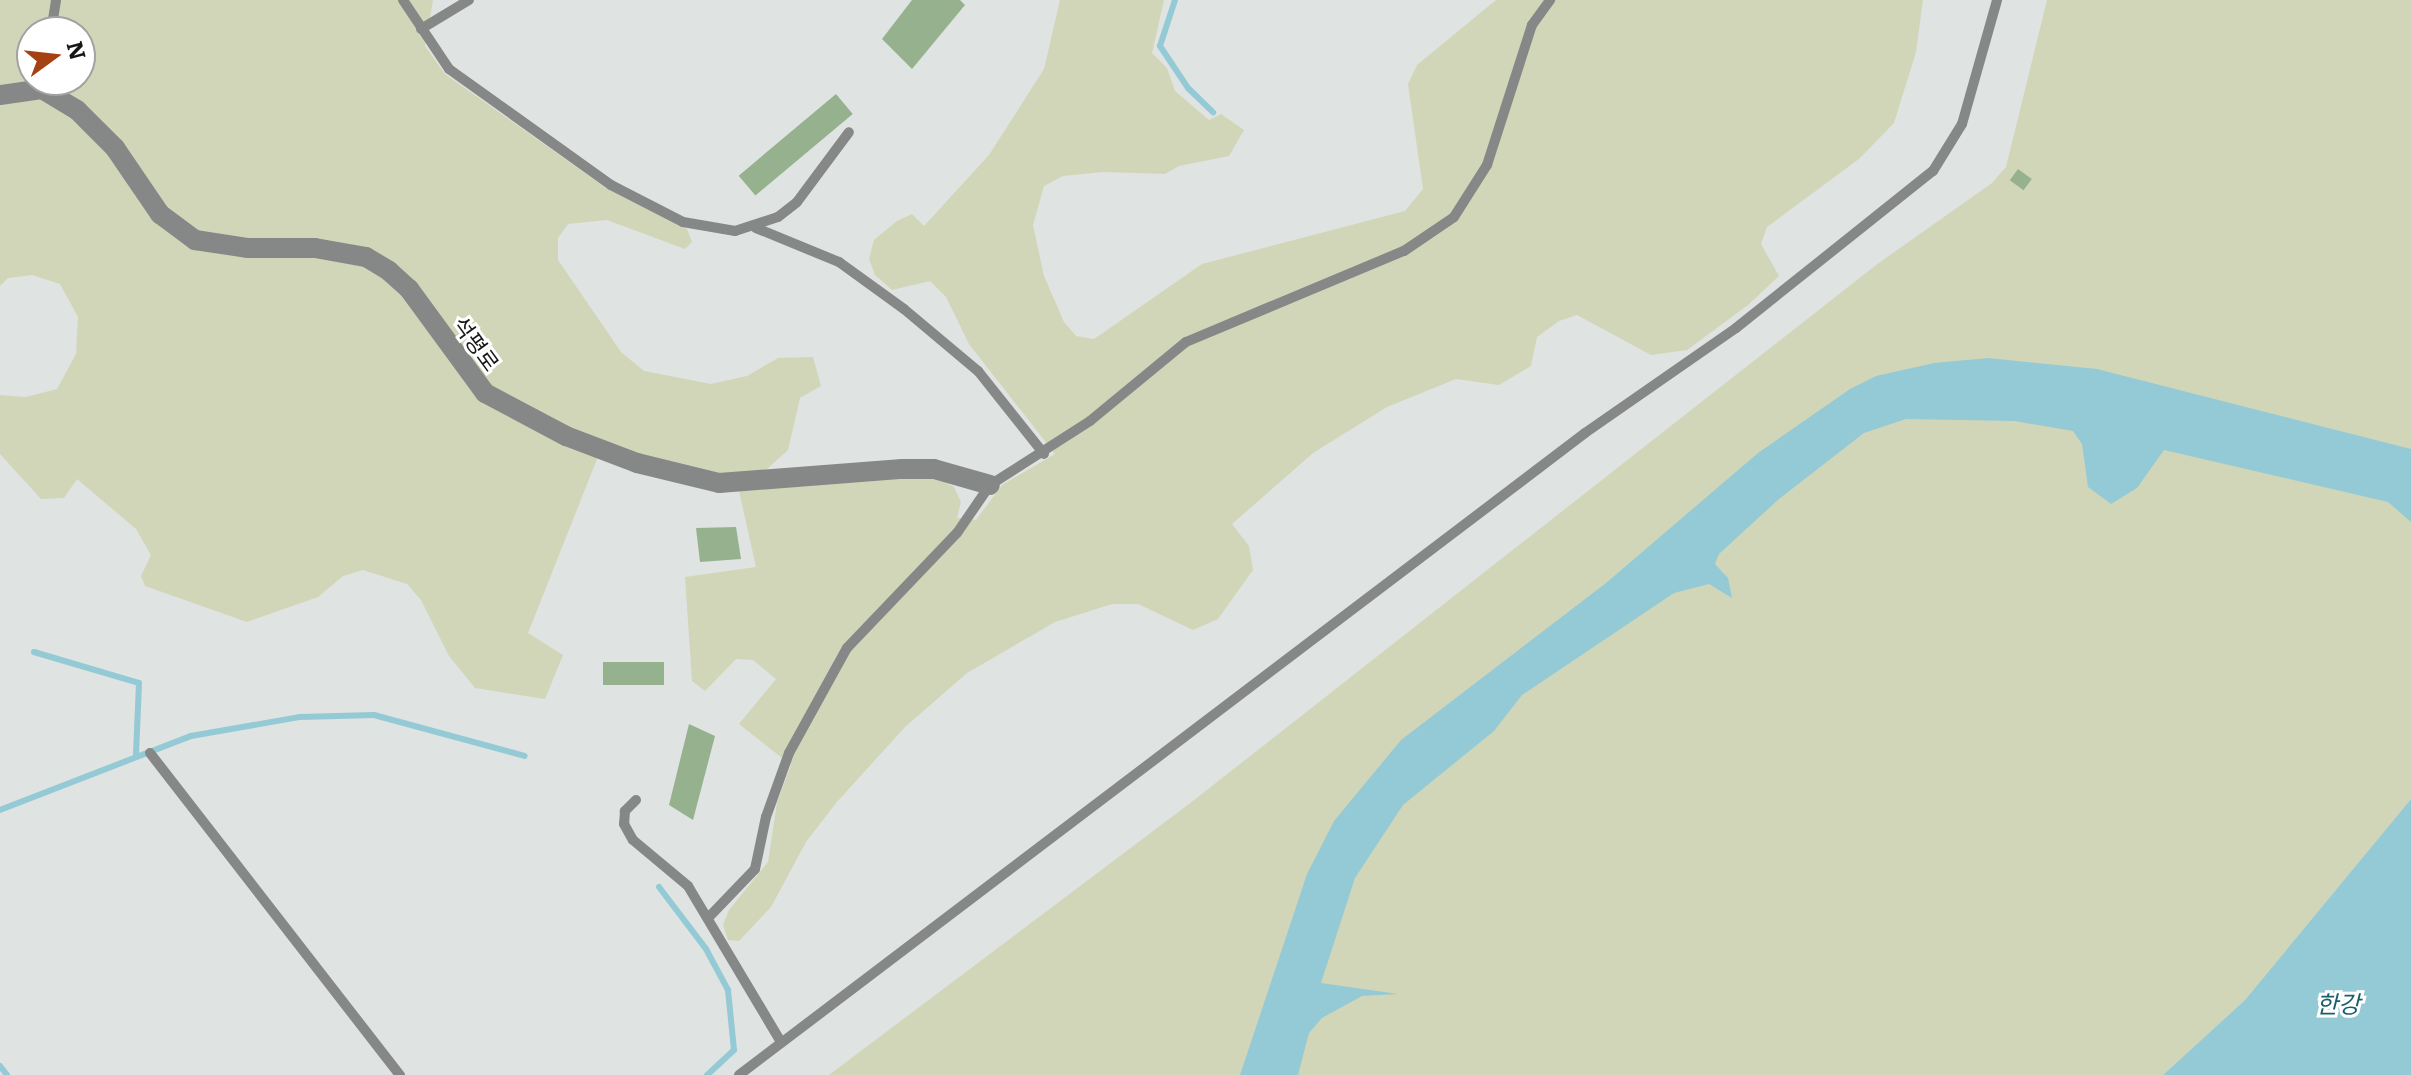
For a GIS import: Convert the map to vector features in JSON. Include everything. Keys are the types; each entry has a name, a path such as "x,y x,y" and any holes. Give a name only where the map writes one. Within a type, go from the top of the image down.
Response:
{"street":[{"name":"석평로","path":"57,96 97,127 174,229 195,240 248,248 315,248 366,257 409,289 485,393 566,436 637,463 719,483 934,469 990,485"}],"lane":[{"path":"403,0 449,69 611,185 683,222 714,231 756,228 839,262 904,309 978,371 1044,454"},
{"path":"421,29 469,0"},
{"path":"708,918 755,869 766,817 789,753 847,648 957,533 990,485 1044,454 1186,342 1404,251 1454,217 1487,165 1527,39 1550,0"},
{"path":"739,1075 1585,433 1736,328 1933,171 1962,124 1997,0"},
{"path":"756,228 797,202 849,132"},
{"path":"150,753 400,1075"},
{"path":"636,800 625,811 624,824 633,840 679,876 708,918 781,1042"}],"green space":[{"path":"0,0 433,0 425,46 445,74 606,188 687,229 692,242 685,249 607,220 568,224 558,238 558,260 621,352 644,371 711,384 747,376 778,358 813,357 821,386 800,398 788,450 758,477 726,478 603,444 528,633 563,655 545,699 475,688 449,656 421,600 407,584 363,570 343,576 318,597 247,622 145,586 141,576 151,555 136,529 77,479 64,498 41,499 0,454 0,395 26,397 57,389 76,354 78,317 60,284 32,275 8,278 0,286"},
{"path":"1060,0 1164,0 1152,53 1167,68 1175,91 1209,120 1221,114 1244,130 1229,156 1179,166 1165,174 1103,172 1063,176 1044,186 1033,225 1044,276 1064,322 1076,336 1094,339 1202,264 1405,211 1423,189 1408,84 1417,65 1496,0 1923,0 1916,52 1894,123 1859,159 1767,227 1761,244 1779,276 1748,305 1687,350 1651,355 1577,315 1559,321 1537,337 1531,366 1499,385 1456,379 1387,407 1313,453 1232,524 1249,546 1253,570 1218,619 1193,630 1138,604 1112,604 1055,622 967,673 905,727 836,803 806,842 771,907 739,941 728,940 723,925 729,910 768,862 777,803 791,765 739,724 776,679 753,660 736,659 705,691 692,681 685,577 756,567 739,491 904,476 937,478 954,487 961,502 957,518 976,520 1002,485 1055,454 969,344 946,297 930,281 892,290 875,275 869,259 874,240 897,221 912,214 924,226 989,155 1044,69"},
{"path":"2047,0 2411,0 2411,799 2245,1000 2163,1075 829,1075 1189,804 1876,265 1992,183 2006,167"}],"water":[{"path":"1988,358 2097,369 2411,449 2411,522 2388,502 2164,450 2137,488 2111,504 2088,487 2082,444 2073,431 2014,421 1906,419 1864,433 1779,499 1719,554 1715,564 1728,578 1732,598 1709,584 1674,593 1522,695 1494,731 1403,805 1355,878 1321,983 1398,994 1362,996 1322,1018 1309,1033 1298,1075 1240,1075 1307,874 1334,821 1401,740 1606,583 1758,453 1850,389 1876,376 1934,363"},
{"name":"한강","path":"2411,799 2411,1075 2163,1075 2245,1000"}],"building":[{"path":"912,0 960,0 965,5 912,69 882,39"},
{"path":"836,94 853,114 755,196 739,176"},
{"path":"2018,169 2032,179 2024,190 2010,180"},
{"path":"736,527 741,559 700,562 696,528"},
{"path":"603,662 664,662 664,685 603,685"},
{"path":"689,724 715,736 693,820 669,805"}],"waterway":[{"path":"1175,0 1160,46 1188,88 1213,112"},
{"path":"34,652 139,683 136,756"},
{"path":"0,810 191,736 300,717 374,715 525,756"},
{"path":"659,887 706,949 728,990 734,1050 707,1075"},
{"path":"0,1066 7,1075"}]}
